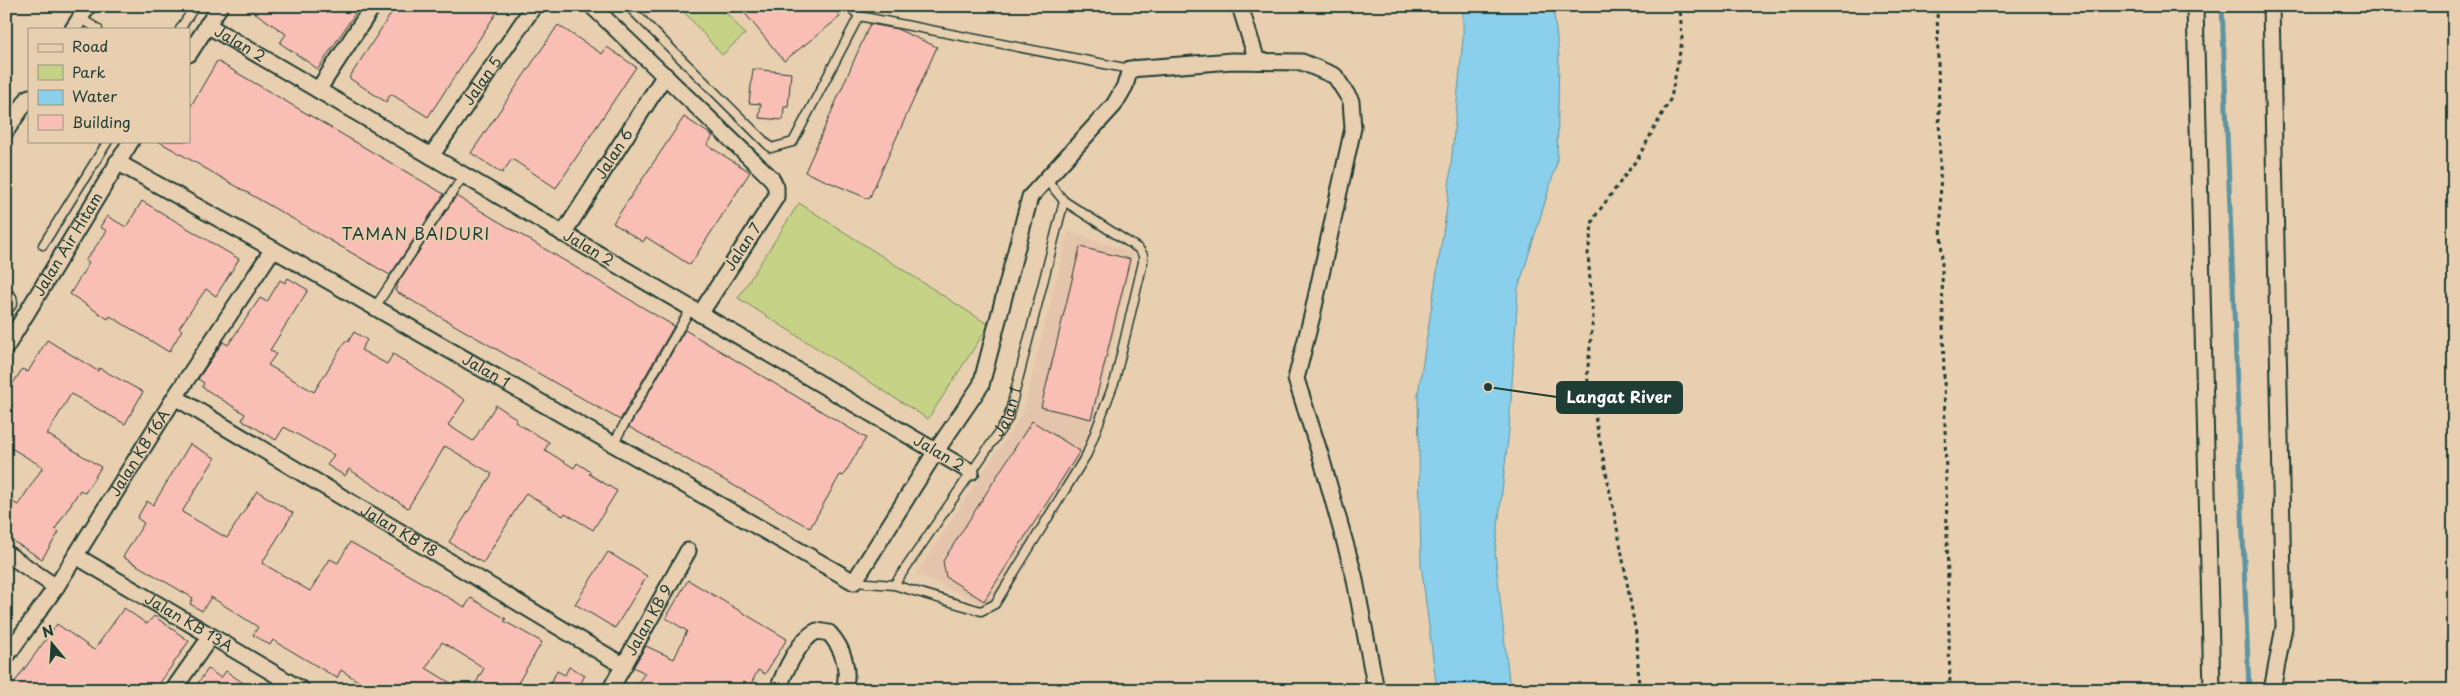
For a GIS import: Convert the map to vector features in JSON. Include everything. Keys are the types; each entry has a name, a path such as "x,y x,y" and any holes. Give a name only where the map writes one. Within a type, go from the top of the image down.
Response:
{"street":[{"path":"190,52 220,6"},
{"path":"318,90 373,6"},
{"name":"Jalan 5","path":"431,156 534,6"},
{"path":"592,6 665,75"},
{"path":"1240,6 1257,61"},
{"path":"2195,6 2212,690"},
{"path":"2271,6 2284,627 2272,690"},
{"name":"Jalan 2","path":"208,25 971,472"},
{"path":"854,582 936,452 981,385 1030,197 1114,105 1125,86 1130,69 1257,61 1302,62 1335,76 1351,101 1353,128 1312,316 1296,379 1321,457 1354,575 1376,690"},
{"name":"Jalan 7","path":"665,75 771,178 776,187 776,196 695,311"},
{"name":"Jalan 6","path":"564,234 665,75"},
{"path":"6,131 28,98"},
{"name":"Jalan Air Hitam","path":"6,347 130,142"},
{"name":"Jalan 1","path":"118,162 274,249 854,582"},
{"name":"Jalan KB 16A","path":"6,657 56,587 175,397 274,249"},
{"name":"Jalan KB 18","path":"175,397 624,666"},
{"name":"Jalan KB 9","path":"610,690 688,551"},
{"path":"6,553 56,587"},
{"name":"Jalan KB 13A","path":"76,556 302,690"},
{"path":"778,690 791,662 806,639 817,631 829,633 838,643 846,667 847,681 844,690"},
{"path":"173,690 212,636"}],"lane":[{"path":"181,28 195,6"},
{"path":"628,6 771,148 793,142 859,16"},
{"path":"849,6 859,16 1130,69"},
{"path":"81,18 96,28"},
{"path":"43,245 107,142"},
{"path":"375,307 464,175"},
{"path":"894,585 981,611 995,604 1087,454 1115,380 1143,262 1142,255 1139,249 1064,201 1046,179"},
{"name":"Jalan 1","path":"854,582 894,585 1008,419 1064,201"},
{"path":"6,291 12,297 13,302 6,312"},
{"path":"614,444 695,311"}],"path":[{"path":"1639,690 1637,639 1587,376 1593,318 1588,254 1593,219 1638,158 1671,98 1682,42 1680,6"},
{"path":"1936,6 1950,690"}],"shaded area":[{"path":"1068,232 1134,252 1094,420 1084,452 986,605 916,574 1023,412"}],"green space":[{"path":"679,6 720,6 745,34 722,55"},
{"path":"799,203 989,325 928,419 738,298"}],"water":[{"path":"1463,6 1553,6 1559,56 1557,163 1518,289 1509,430 1495,553 1510,690 1437,690 1421,564 1418,394 1447,207 1463,38"}],"building":[{"path":"245,6 360,6 318,69 280,43 286,34"},
{"path":"396,6 501,6 428,117 391,94 386,102 349,78"},
{"path":"739,6 831,6 840,17 784,61"},
{"path":"870,24 897,29 937,47 869,199 805,172"},
{"path":"558,25 602,54 607,47 636,67 556,188 512,159 502,173 471,153"},
{"path":"217,61 444,194 390,275 160,142 190,142 190,107"},
{"path":"753,69 791,73 788,107 784,107 783,120 759,118 761,104 749,103"},
{"path":"684,117 713,136 707,145 750,172 690,265 646,237 643,242 613,223"},
{"path":"456,196 674,326 620,420 395,291 399,281"},
{"path":"142,201 239,259 216,296 206,289 179,328 182,330 169,352 110,316 108,319 70,294 89,263 85,261 107,231 100,227 107,216 126,227"},
{"path":"1080,247 1130,259 1091,419 1041,407"},
{"path":"288,278 308,290 270,350 276,354 268,365 314,392 346,340 348,342 354,332 367,340 361,350 387,364 393,354 465,400 448,425 473,441 496,405 517,419 515,422 549,442 545,450 574,468 577,463 591,472 589,474 617,491 593,530 565,513 563,516 526,493 483,563 449,542 492,474 445,446 408,508 349,469 345,476 327,465 334,455 284,427 276,440 242,420 245,414 202,387 204,383 198,379 223,342 228,345 260,298 267,302 280,280 285,283"},
{"path":"685,330 866,438 843,476 840,475 810,528 629,427"},
{"path":"47,340 98,371 99,368 143,392 125,424 71,394 47,434 101,467 85,493 80,490 55,529 59,532 42,559 6,537 6,508 11,501 18,505 43,467 6,445 6,416 13,405 6,400 6,395 22,369 28,372"},
{"path":"1032,421 1080,451 984,601 946,577 943,561"},
{"path":"190,444 215,458 182,512 227,538 257,491 293,513 262,563 310,591 330,559 338,563 350,542 465,607 471,598 506,619 504,621 542,642 514,690 472,690 484,668 442,642 426,668 462,690 361,690 364,685 341,670 337,678 273,640 270,645 253,635 258,627 211,597 202,611 190,604 193,598 123,557 144,523 137,518 147,501 153,505"},
{"path":"608,552 647,576 615,628 575,604"},
{"path":"688,580 787,639 765,674 758,670 748,690 633,690 645,673 633,667 646,646 674,659 687,631 666,618"},
{"path":"124,608 147,624 154,616 189,641 155,690 9,690 57,624 94,650"},
{"path":"569,667 585,675 581,683 594,690 547,690 557,671 565,675"},
{"path":"208,669 221,678 226,671 253,690 193,690"}],"waterway":[{"path":"2222,6 2249,690"}],"place":[{"name":"Langat River","path":"1488,387"}],"district":[{"name":"TAMAN BAIDURI","path":"416,234"}]}
